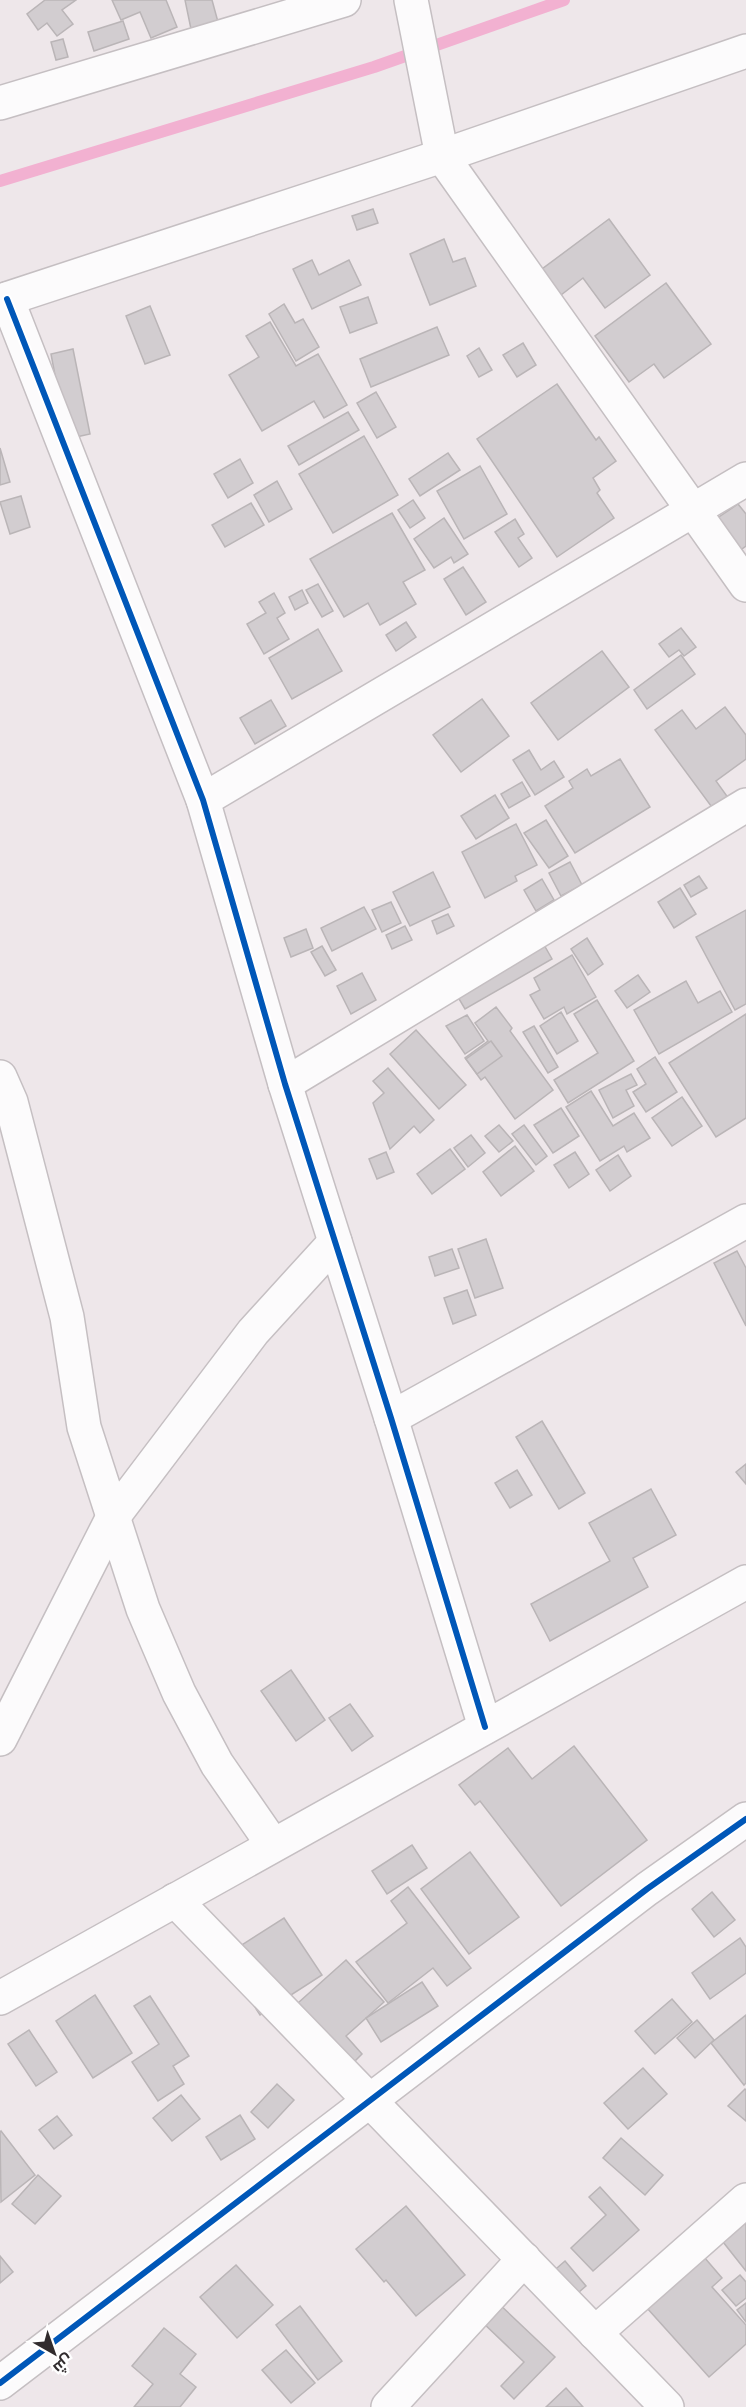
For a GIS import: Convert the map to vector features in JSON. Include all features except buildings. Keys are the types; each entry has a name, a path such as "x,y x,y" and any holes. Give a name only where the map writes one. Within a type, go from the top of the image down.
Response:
{"street":[{"path":"0,103 344,0"},
{"path":"412,9 440,143 693,512 746,585"},
{"path":"485,1727 285,1084 203,800 3,300 440,143 746,51"},
{"path":"203,800 746,479"},
{"path":"285,1084 746,805"},
{"path":"0,1077 11,1102 67,1317 84,1427 143,1609 179,1693 217,1764 273,1845"},
{"path":"391,1419 746,1221"},
{"path":"0,1739 113,1517 253,1332 335,1242"},
{"path":"0,1998 746,1582"},
{"path":"0,2383 647,1889 746,1818"},
{"path":"175,1899 667,2407"},
{"path":"595,2333 746,2200"},
{"path":"388,2407 524,2259"}],"waterway":[{"path":"0,181 374,67 564,0"}],"cycle path":[{"path":"7,299 203,800 285,1084 391,1418 485,1727"},
{"path":"0,2383 647,1889 746,1819"}]}
